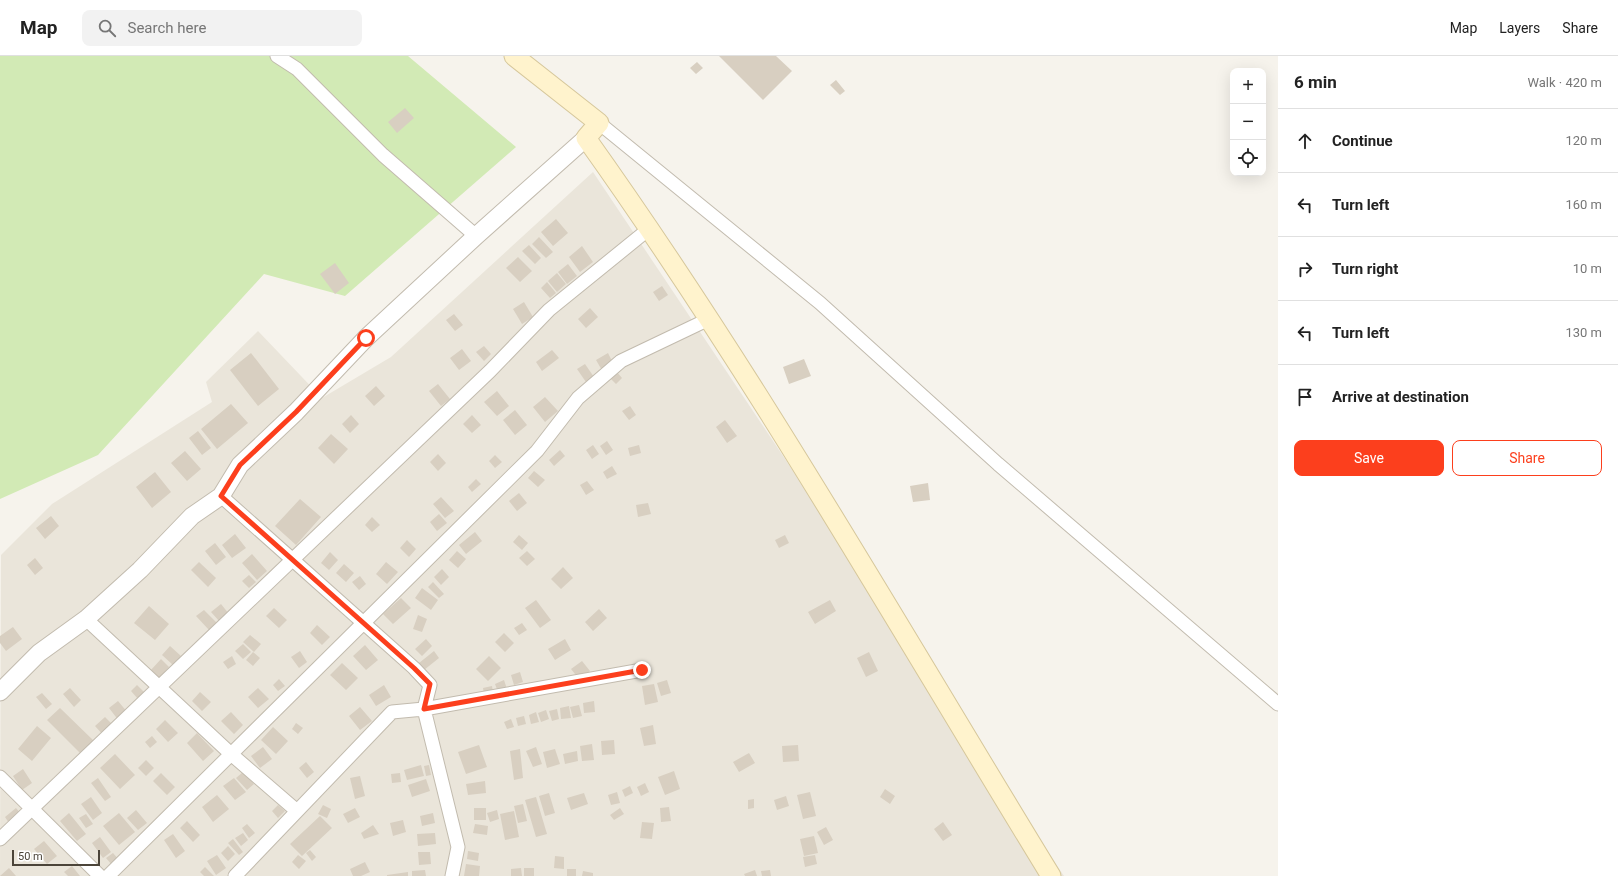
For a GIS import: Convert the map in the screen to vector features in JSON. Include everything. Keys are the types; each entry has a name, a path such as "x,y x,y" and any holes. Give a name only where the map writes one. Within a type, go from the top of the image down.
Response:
{"main road":[{"path":"514,56 599,123 586,138 650,228 847,536 1051,876"}],"street":[{"path":"277,56 297,70 383,154 476,236"},
{"path":"599,123 820,303 998,464 1278,704"},
{"path":"0,692 39,653 86,619 140,570 192,516 221,496 240,465 296,412 366,338 476,236 586,138"},
{"path":"0,839 490,371 549,310 650,228"},
{"path":"108,876 537,451 578,398 621,361 709,319"},
{"path":"221,496 364,623 430,684 424,709 458,847 452,876"},
{"path":"86,619 231,754 297,811"},
{"path":"235,876 392,712 424,709 642,670"},
{"path":"0,777 33,807 100,876"}],"shaded area":[{"path":"593,172 1064,876 0,876 1,555 52,504 212,402 206,382 258,331 322,398 391,357"}],"green space":[{"path":"0,56 408,56 516,147 345,296 264,274 98,455 0,499"}],"building":[{"path":"719,56 776,56 792,71 763,100"},
{"path":"697,62 703,68 696,74 690,68"},
{"path":"836,80 845,91 840,95 830,85"},
{"path":"405,108 414,118 397,133 388,122"},
{"path":"556,219 568,233 553,246 541,232"},
{"path":"539,237 553,252 546,258 532,244"},
{"path":"529,245 541,258 535,264 522,251"},
{"path":"582,246 593,262 580,272 569,257"},
{"path":"518,257 532,271 520,282 506,268"},
{"path":"335,263 349,283 335,294 320,274"},
{"path":"568,264 577,276 567,284 558,272"},
{"path":"557,273 566,284 557,292 548,281"},
{"path":"547,282 556,293 550,298 541,288"},
{"path":"662,286 668,295 659,301 653,292"},
{"path":"524,302 533,317 522,324 513,309"},
{"path":"590,308 598,317 586,328 578,319"},
{"path":"454,314 463,325 455,331 446,320"},
{"path":"484,346 491,354 484,361 476,352"},
{"path":"462,349 471,361 459,370 450,358"},
{"path":"552,350 559,358 542,371 536,362"},
{"path":"251,353 279,389 258,406 230,370"},
{"path":"608,353 614,365 603,372 596,360"},
{"path":"804,359 811,376 789,384 783,367"},
{"path":"585,364 596,380 588,385 577,369"},
{"path":"616,371 622,378 616,384 610,378"},
{"path":"438,384 450,399 441,406 429,391"},
{"path":"376,386 385,396 374,406 365,396"},
{"path":"497,391 509,406 497,416 484,402"},
{"path":"545,397 558,411 545,422 533,407"},
{"path":"231,404 248,423 217,449 201,429"},
{"path":"630,406 636,415 629,420 622,411"},
{"path":"515,410 527,425 515,435 503,420"},
{"path":"351,415 359,424 350,433 342,424"},
{"path":"472,415 481,425 472,433 463,424"},
{"path":"725,420 737,436 727,443 716,427"},
{"path":"198,431 211,448 202,455 189,438"},
{"path":"331,434 348,449 334,464 318,448"},
{"path":"607,441 613,450 606,455 600,446"},
{"path":"593,445 599,454 592,459 586,450"},
{"path":"639,445 641,453 630,456 628,448"},
{"path":"560,450 565,456 554,466 549,460"},
{"path":"185,451 201,469 187,481 171,463"},
{"path":"438,454 446,463 438,471 430,462"},
{"path":"495,455 502,462 495,468 489,461"},
{"path":"612,466 617,474 607,479 603,472"},
{"path":"534,471 545,480 538,487 528,478"},
{"path":"155,472 171,492 152,508 136,487"},
{"path":"476,479 481,484 472,492 468,487"},
{"path":"587,481 594,490 586,495 580,485"},
{"path":"928,483 930,500 913,502 910,486"},
{"path":"519,493 527,503 517,511 509,501"},
{"path":"441,497 454,511 445,518 433,504"},
{"path":"300,499 321,517 296,545 275,526"},
{"path":"648,503 651,514 638,517 636,505"},
{"path":"439,514 447,523 437,531 430,522"},
{"path":"51,516 59,526 45,539 36,528"},
{"path":"372,517 380,525 372,532 365,525"},
{"path":"475,532 482,541 466,554 459,545"},
{"path":"235,534 246,548 232,558 222,545"},
{"path":"519,535 528,543 522,550 513,542"},
{"path":"785,535 789,543 779,548 775,540"},
{"path":"407,540 416,549 409,557 400,548"},
{"path":"215,543 226,557 216,565 205,551"},
{"path":"457,551 466,559 458,568 449,560"},
{"path":"527,551 535,559 527,566 519,558"},
{"path":"330,552 338,560 329,570 321,563"},
{"path":"252,554 267,571 257,580 242,563"},
{"path":"35,558 43,568 35,575 27,565"},
{"path":"199,562 216,578 208,587 191,570"},
{"path":"386,562 398,572 387,584 376,574"},
{"path":"344,564 354,573 346,582 336,573"},
{"path":"563,567 573,578 561,589 551,579"},
{"path":"442,569 449,577 441,585 434,577"},
{"path":"249,575 256,582 249,588 242,581"},
{"path":"360,576 366,584 359,590 352,582"},
{"path":"433,582 444,594 439,598 428,587"},
{"path":"422,588 438,600 431,610 415,598"},
{"path":"401,598 411,608 393,624 383,614"},
{"path":"536,600 551,620 540,628 525,608"},
{"path":"830,600 836,611 815,624 808,612"},
{"path":"221,604 229,614 220,622 211,612"},
{"path":"149,606 169,624 155,640 134,623"},
{"path":"274,608 287,620 279,628 266,616"},
{"path":"599,609 607,618 593,631 585,622"},
{"path":"204,610 217,623 209,630 196,616"},
{"path":"418,615 427,619 422,632 413,629"},
{"path":"522,623 527,630 519,635 514,628"},
{"path":"317,625 330,637 322,645 310,633"},
{"path":"13,627 22,639 6,651 0,643 0,636"},
{"path":"504,633 514,643 505,652 495,642"},
{"path":"250,635 261,644 254,652 243,642"},
{"path":"426,639 432,646 422,656 415,649"},
{"path":"565,639 571,650 555,660 548,649"},
{"path":"243,644 251,652 243,659 235,651"},
{"path":"365,645 378,660 366,670 353,656"},
{"path":"170,646 181,656 173,665 162,655"},
{"path":"300,651 307,662 299,668 291,657"},
{"path":"434,651 439,658 424,670 419,663"},
{"path":"253,652 260,658 253,666 246,660"},
{"path":"869,652 878,671 866,677 857,658"},
{"path":"232,656 236,664 228,669 223,662"},
{"path":"489,656 501,668 488,681 476,669"},
{"path":"161,659 169,667 158,679 150,671"},
{"path":"582,661 590,671 579,679 571,669"},
{"path":"342,663 358,678 346,690 330,675"},
{"path":"520,672 523,682 514,685 511,675"},
{"path":"279,679 285,686 278,691 273,685"},
{"path":"504,680 507,689 498,692 495,684"},
{"path":"667,680 671,693 661,696 657,683"},
{"path":"654,684 658,702 645,705 642,686"},
{"path":"137,685 145,693 138,699 131,691"},
{"path":"384,685 391,697 376,706 369,695"},
{"path":"492,686 493,692 484,694 483,688"},
{"path":"70,688 81,700 74,707 63,694"},
{"path":"258,688 269,699 258,708 248,697"},
{"path":"200,692 211,702 202,711 192,701"},
{"path":"42,693 52,704 46,709 36,697"},
{"path":"118,701 128,713 119,721 109,708"},
{"path":"594,701 595,712 584,713 583,703"},
{"path":"579,705 582,716 573,718 570,707"},
{"path":"569,706 571,718 561,719 560,708"},
{"path":"360,707 372,721 360,730 349,716"},
{"path":"60,708 95,742 82,755 47,720"},
{"path":"557,709 559,719 552,721 549,711"},
{"path":"546,710 549,719 541,722 538,713"},
{"path":"231,712 243,725 234,734 221,721"},
{"path":"536,712 539,722 531,724 529,715"},
{"path":"524,716 526,724 518,726 516,718"},
{"path":"105,717 114,726 104,736 95,726"},
{"path":"511,719 514,727 507,729 504,722"},
{"path":"165,720 178,733 168,742 156,729"},
{"path":"296,723 303,728 298,734 292,729"},
{"path":"653,725 656,744 644,746 640,728"},
{"path":"37,726 51,738 32,761 18,749"},
{"path":"273,727 288,741 276,754 261,740"},
{"path":"197,733 214,751 203,761 187,743"},
{"path":"152,736 157,742 150,748 145,742"},
{"path":"614,740 615,754 602,755 601,741"},
{"path":"592,744 594,760 582,761 580,746"},
{"path":"479,745 487,767 466,774 458,752"},
{"path":"798,745 799,761 783,762 782,746"},
{"path":"263,747 272,759 260,768 251,756"},
{"path":"536,747 542,764 533,767 526,751"},
{"path":"520,749 523,778 514,780 510,751"},
{"path":"555,749 560,764 547,768 543,752"},
{"path":"577,751 578,761 565,764 563,754"},
{"path":"749,753 755,763 739,772 733,762"},
{"path":"115,754 135,775 120,789 100,768"},
{"path":"146,760 154,768 146,776 138,768"},
{"path":"306,762 314,772 307,778 299,768"},
{"path":"421,765 424,776 407,780 404,770"},
{"path":"429,765 431,775 426,776 424,766"},
{"path":"23,769 32,783 22,790 13,776"},
{"path":"674,771 680,789 665,795 658,777"},
{"path":"243,772 254,784 247,790 236,778"},
{"path":"161,773 175,787 167,795 153,781"},
{"path":"400,773 401,782 392,783 391,774"},
{"path":"360,776 365,796 355,799 350,778"},
{"path":"98,778 111,797 105,801 91,783"},
{"path":"234,778 246,792 235,800 223,786"},
{"path":"426,779 430,791 412,797 408,785"},
{"path":"485,781 486,793 468,795 466,784"},
{"path":"645,783 649,792 641,796 637,787"},
{"path":"630,786 633,793 625,797 622,790"},
{"path":"885,789 895,796 890,804 880,797"},
{"path":"617,792 620,803 611,805 608,795"},
{"path":"810,792 816,816 803,819 797,795"},
{"path":"549,793 555,813 545,816 539,796"},
{"path":"584,793 588,804 571,810 567,798"},
{"path":"217,795 229,809 213,822 202,807"},
{"path":"786,796 789,806 777,810 774,800"},
{"path":"91,797 102,813 93,820 81,804"},
{"path":"536,797 547,834 536,837 525,800"},
{"path":"754,799 754,808 748,809 748,800"},
{"path":"523,804 527,821 518,823 514,806"},
{"path":"278,805 285,811 278,818 272,811"},
{"path":"323,805 331,809 327,818 318,814"},
{"path":"669,807 671,821 661,822 660,808"},
{"path":"16,808 21,814 9,823 5,817"},
{"path":"355,808 360,817 348,823 343,814"},
{"path":"474,808 486,808 486,820 474,820"},
{"path":"620,808 624,814 614,820 610,815"},
{"path":"136,810 147,823 138,830 127,818"},
{"path":"497,810 499,819 490,822 487,813"},
{"path":"514,811 519,837 505,840 500,814"},
{"path":"69,813 86,834 77,841 60,821"},
{"path":"119,813 135,832 119,845 103,826"},
{"path":"433,813 435,823 422,826 420,816"},
{"path":"86,814 93,824 86,828 79,818"},
{"path":"320,816 332,828 302,856 290,844"},
{"path":"403,820 406,832 393,836 390,823"},
{"path":"187,821 200,835 193,842 180,828"},
{"path":"642,822 654,823 652,839 640,838"},
{"path":"943,822 952,835 943,841 934,829"},
{"path":"247,824 255,833 249,838 242,828"},
{"path":"475,824 488,826 487,835 473,833"},
{"path":"373,825 379,834 364,839 361,833"},
{"path":"826,827 833,840 824,845 817,832"},
{"path":"243,833 248,840 241,846 235,838"},
{"path":"435,833 436,844 418,846 417,834"},
{"path":"173,834 185,851 176,858 164,840"},
{"path":"814,836 818,853 804,856 800,839"},
{"path":"100,837 111,852 103,858 92,843"},
{"path":"233,839 243,852 239,855 228,843"},
{"path":"44,841 57,856 47,864 34,849"},
{"path":"228,846 235,854 228,861 221,853"},
{"path":"310,850 316,857 312,861 306,853"},
{"path":"468,851 479,853 478,861 467,859"},
{"path":"418,852 430,852 431,864 419,865"},
{"path":"113,853 119,860 112,865 106,858"},
{"path":"217,855 226,868 216,875 207,861"},
{"path":"298,855 306,861 299,869 292,862"},
{"path":"815,855 817,864 805,867 803,857"},
{"path":"555,856 564,857 564,869 554,868"},
{"path":"365,862 370,872 361,876 353,876 350,869"},
{"path":"466,864 480,866 479,876 464,876"},
{"path":"72,866 80,876 68,876 64,872"},
{"path":"205,867 214,876 204,876 200,872"},
{"path":"9,868 16,876 0,876"},
{"path":"521,868 522,876 511,876 511,869"},
{"path":"524,868 534,868 534,876 524,876"},
{"path":"567,869 576,869 576,876 567,876"},
{"path":"425,870 426,876 412,876 412,871"},
{"path":"755,870 757,876 745,876 744,874"},
{"path":"770,870 771,876 762,876 761,871"},
{"path":"583,871 593,873 593,876 582,876"},
{"path":"408,872 408,876 387,876 387,875"}],"route":[{"path":"366,338 296,412 240,465 221,496 430,684 424,709 642,670"}]}
